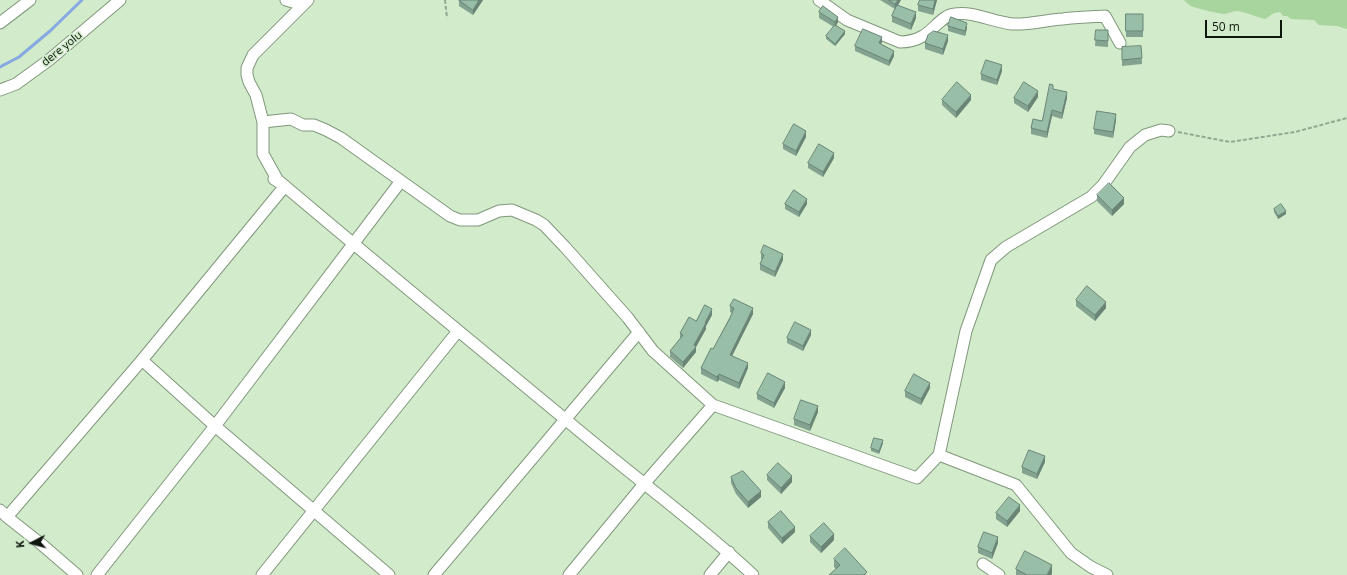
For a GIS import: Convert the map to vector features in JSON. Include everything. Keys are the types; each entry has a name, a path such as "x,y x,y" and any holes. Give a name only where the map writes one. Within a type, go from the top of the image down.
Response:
{"street":[{"path":"0,23 30,0"},
{"name":"dere yolu","path":"0,90 16,84 50,60 120,0"},
{"path":"286,0 306,2"},
{"path":"819,0 847,20 900,42 908,42 922,37 944,18 953,14 964,14 994,21 1016,24 1028,24 1064,18 1105,16 1120,43"},
{"path":"306,2 253,56 247,68 249,82 256,95 263,122 263,154 281,183 458,331 729,552 753,575"},
{"path":"263,122 291,119 303,125 314,125 326,130 341,138 450,216 460,220 478,220 499,211 512,210 536,220 544,225 628,318 653,351 713,405 917,478 939,455 966,331 991,260 1006,247 1091,197 1102,185 1130,147 1146,135 1161,130 1169,131"},
{"path":"97,575 215,426 354,245 401,181"},
{"path":"77,575 3,513 142,360 281,183"},
{"path":"262,575 458,331"},
{"path":"434,575 639,332"},
{"path":"142,360 215,426 315,510 389,575"},
{"path":"569,575 644,484 713,405"},
{"path":"939,455 1016,485 1071,553 1089,571 1107,575"},
{"path":"710,575 729,552"},
{"path":"983,564 999,575"}],"path":[{"path":"445,0 447,18"},
{"path":"1169,131 1230,142 1295,132 1347,118"}],"green space":[{"path":"1184,0 1347,0 1347,29 1337,26 1319,25 1314,20 1291,19 1287,16 1283,16 1280,12 1274,13 1265,19 1237,11 1225,14 1218,13 1193,7"}],"building":[{"path":"459,0 479,0 473,10"},
{"path":"889,0 898,0 895,4"},
{"path":"920,0 935,0 933,9 918,5"},
{"path":"897,5 916,12 911,24 892,16"},
{"path":"823,6 838,17 835,22 819,12"},
{"path":"1126,14 1143,14 1143,31 1126,31"},
{"path":"951,17 967,23 965,31 948,26"},
{"path":"835,25 845,31 835,44 826,36"},
{"path":"863,29 882,37 879,43 894,51 889,61 855,46"},
{"path":"1096,30 1108,30 1108,41 1095,40"},
{"path":"934,31 948,35 943,49 925,43 928,35"},
{"path":"1141,46 1142,58 1122,60 1122,47"},
{"path":"986,60 1002,65 997,80 981,74"},
{"path":"957,82 971,95 956,112 942,100"},
{"path":"1024,82 1038,91 1028,106 1014,98"},
{"path":"1050,84 1053,85 1053,89 1067,92 1062,113 1052,110 1047,132 1031,128 1033,119 1042,121"},
{"path":"1097,111 1116,114 1113,132 1094,129"},
{"path":"794,124 806,131 796,151 783,144"},
{"path":"819,144 834,153 823,172 808,163"},
{"path":"1109,183 1124,198 1112,210 1097,195"},
{"path":"794,190 807,199 799,212 785,204"},
{"path":"1281,204 1286,211 1278,216 1274,209"},
{"path":"764,245 783,254 775,272 760,264 764,255 761,253"},
{"path":"1087,286 1106,302 1095,315 1076,300"},
{"path":"734,299 753,308 730,355 748,363 739,383 719,374 717,377 701,368 711,348 713,349 730,318 734,308 730,306"},
{"path":"705,305 712,309 694,345 696,347 683,362 670,351 683,335 680,333 689,317 696,321"},
{"path":"795,322 811,330 803,346 787,338"},
{"path":"768,373 785,382 774,403 757,394"},
{"path":"914,374 930,383 921,399 905,391"},
{"path":"801,400 818,406 810,425 794,419"},
{"path":"874,438 883,440 879,451 871,448"},
{"path":"1029,450 1045,456 1037,474 1022,467"},
{"path":"778,463 792,476 781,488 767,475"},
{"path":"743,471 761,491 748,502 736,488 731,477"},
{"path":"1009,497 1020,505 1007,521 996,513"},
{"path":"781,511 795,527 782,538 768,522"},
{"path":"824,523 834,534 821,547 810,536"},
{"path":"984,532 998,537 992,553 978,547"},
{"path":"845,548 867,572 864,575 829,575 840,565 834,559"},
{"path":"1025,551 1052,565 1047,575 1027,575 1016,569"}],"waterway":[{"path":"0,67 19,57 50,31 82,0"}]}
